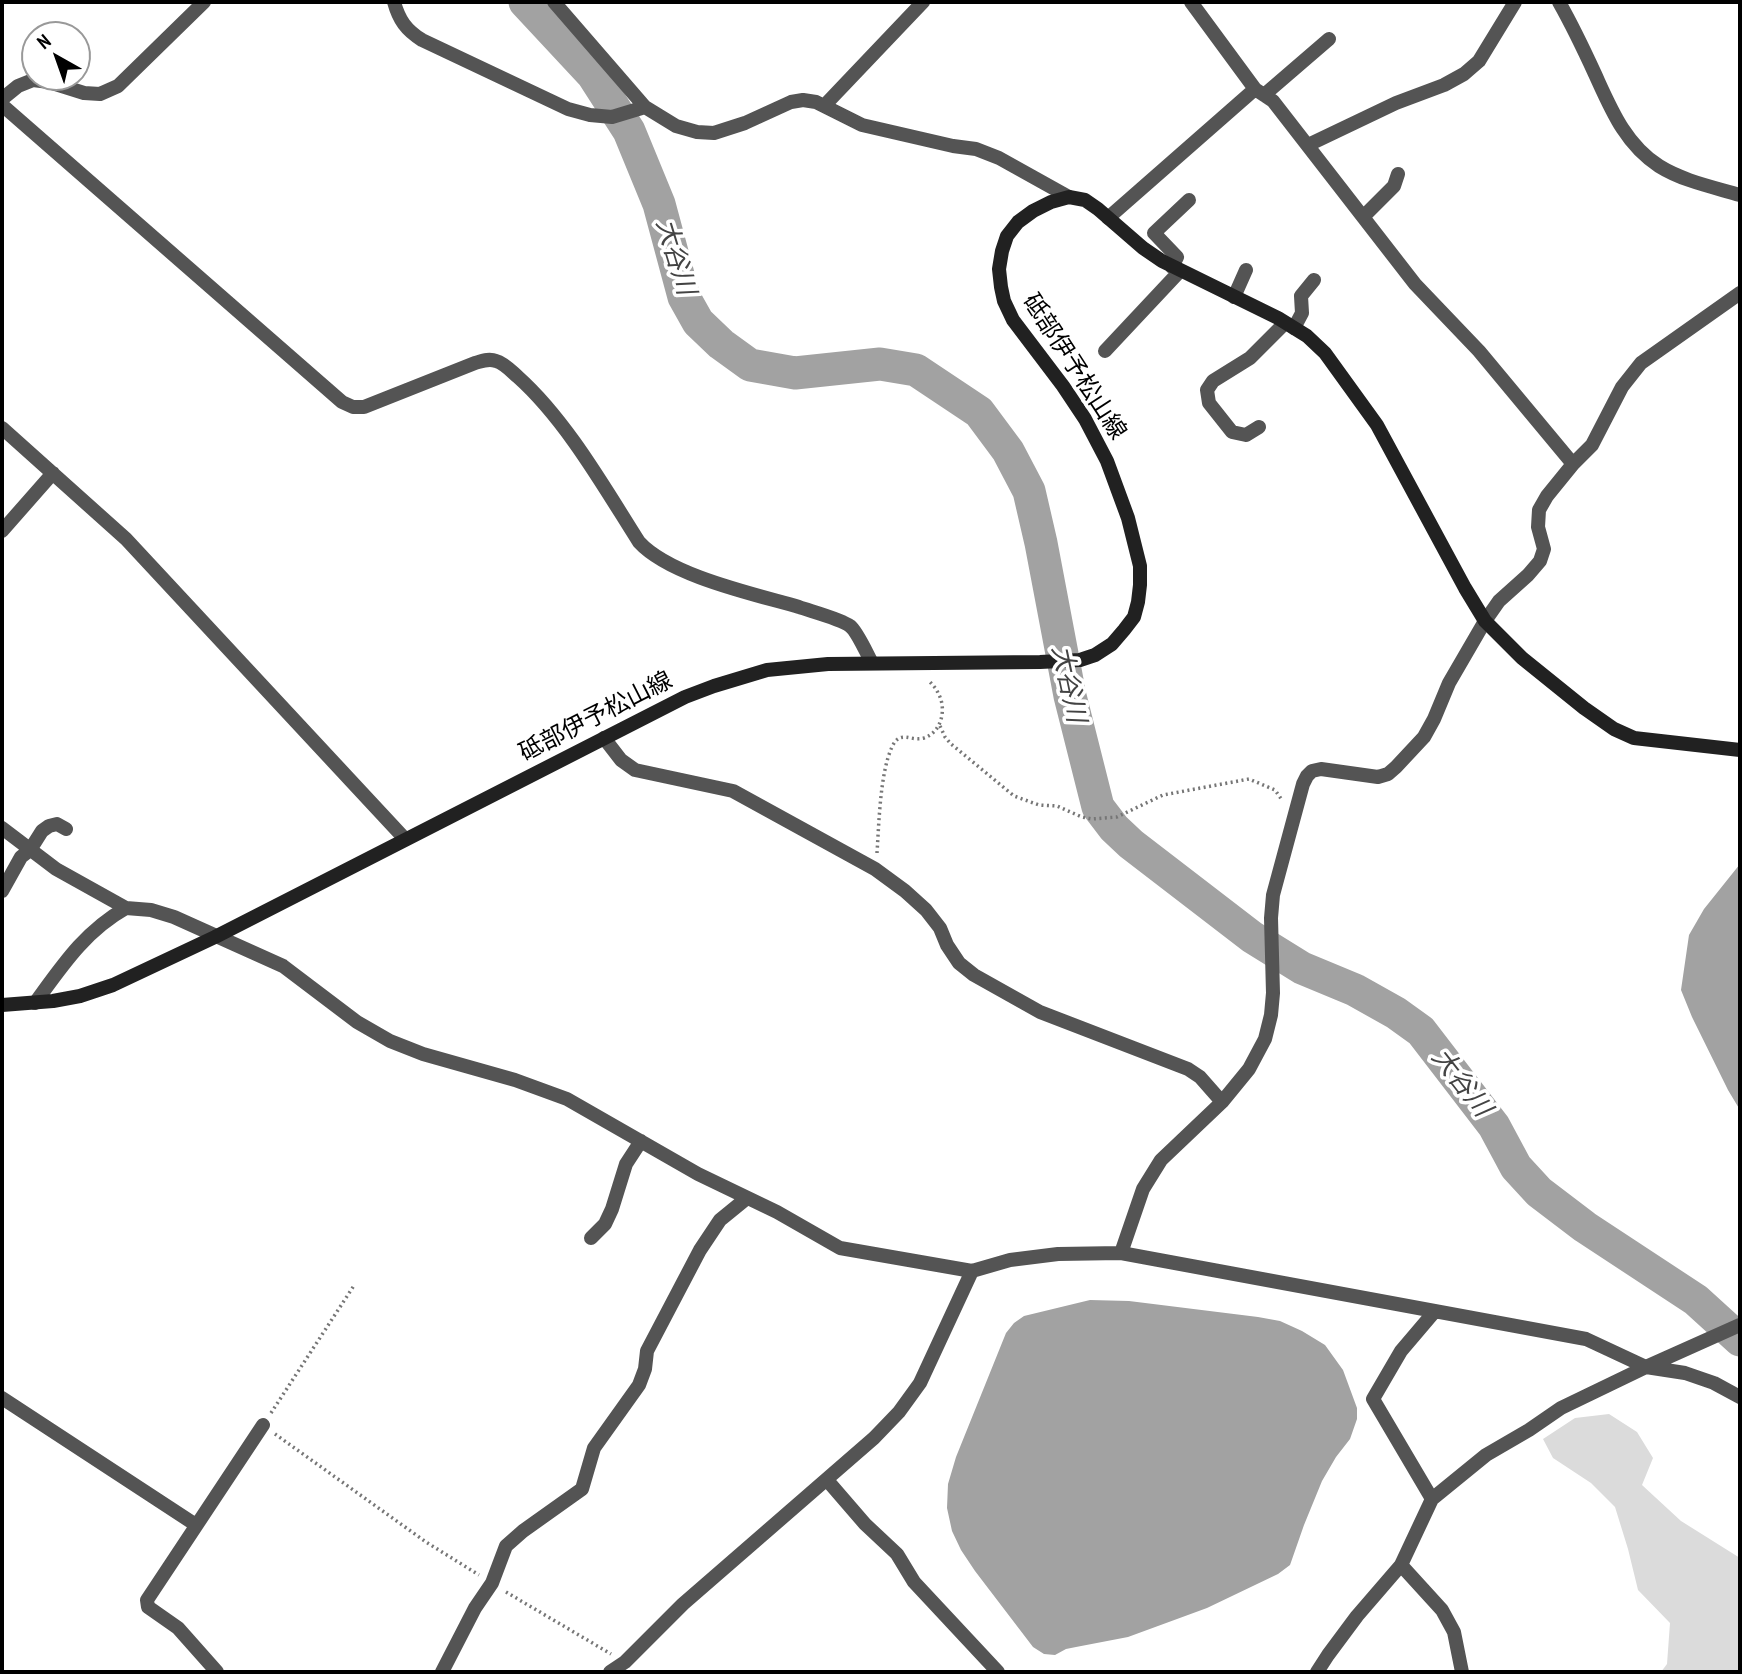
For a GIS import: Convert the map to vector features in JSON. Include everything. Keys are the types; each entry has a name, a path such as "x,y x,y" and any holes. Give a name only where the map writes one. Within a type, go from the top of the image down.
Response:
{"main road":[{"path":"1069,197 1085,200 1143,248 1176,269 1290,325 1325,353 1377,425 1485,621 1522,658 1584,708 1614,729 1634,738 1740,750"},
{"name":"砥部伊予松山線","path":"2,1005 80,996 113,985 215,937 685,697 739,678 767,670 828,664 1080,660 1095,655 1112,643 1134,617 1138,602 1140,566 1128,518 1107,461 1085,419 1013,320 1004,301 999,269 1007,236 1018,222 1032,211 1069,197"}],"street":[{"path":"2,99 18,86 33,80 84,93 100,94 118,86 202,2"},
{"path":"394,2 398,17 409,31 422,40 568,109 612,117 638,109"},
{"path":"554,2 638,109 676,126 714,133 745,123 791,102 817,102 862,125 976,149 999,158 1069,197"},
{"path":"824,106 923,2"},
{"path":"1191,2 1260,92 1273,101 1308,145 1415,284 1479,351 1573,464"},
{"path":"1308,145 1464,74 1479,61 1515,2"},
{"path":"1559,2 1621,128 1638,150 1660,167 1740,195"},
{"path":"1108,218 1260,92 1329,39"},
{"path":"2,105 342,401 353,407 364,407 475,363 488,359 497,361 535,392 584,456 648,552 662,561 719,584 812,611 851,626 872,663"},
{"path":"1363,217 1394,186 1398,174"},
{"path":"1105,351 1176,269 1178,257 1154,233 1189,200"},
{"path":"1234,297 1246,270"},
{"path":"1259,427 1246,435 1232,432 1209,403 1207,390 1213,380 1250,358 1302,313 1301,296 1314,281"},
{"path":"1121,1253 1143,1189 1161,1160 1222,1102 1249,1069 1265,1039 1273,993 1270,918 1273,895 1307,776 1312,771 1321,769 1378,777 1388,774 1424,737 1449,683 1485,621 1499,601 1541,561 1544,549 1538,527 1539,510 1547,496 1592,444 1622,387 1641,363 1740,293"},
{"path":"2,428 126,539 405,839"},
{"path":"2,531 52,473"},
{"path":"604,738 621,760 635,769 733,791 875,869 926,910 940,928 959,963 974,975 1040,1012 1188,1069 1200,1077 1222,1102"},
{"path":"2,891 21,857 30,850 42,831 57,824 66,829"},
{"path":"2,828 56,869 126,908 151,910 174,917 283,966 356,1022 390,1041 423,1054 567,1098 698,1174 777,1212 839,1248 972,1271 1010,1260 1058,1254 1121,1253 1586,1339 1646,1367 1685,1373 1714,1383 1740,1397"},
{"path":"35,1003 68,958 90,934 108,918 126,908"},
{"path":"591,1238 605,1224 626,1164 641,1141"},
{"path":"442,1672 475,1608 492,1583 506,1546 582,1489 594,1448 639,1385 645,1369 647,1351 700,1250 720,1220 747,1198"},
{"path":"610,1672 629,1667 684,1604 827,1480 899,1412 920,1383 972,1271"},
{"path":"1432,1499 1373,1399 1401,1351 1435,1311"},
{"path":"1317,1672 1357,1616 1402,1565 1432,1499 1486,1455 1561,1408 1740,1325"},
{"path":"2,1398 196,1525"},
{"path":"217,1672 178,1628 148,1607 147,1600 264,1425"},
{"path":"827,1480 865,1524 897,1554 914,1582 998,1672"},
{"path":"1402,1565 1442,1610 1454,1632 1462,1672"}],"path":[{"path":"875,869 885,769 893,743 899,737 927,737 940,726 942,718 942,701 938,691 919,663"},
{"path":"940,726 951,744 1014,796 1039,805 1057,806 1082,817 1117,817 1164,794 1249,779 1276,790 1282,801 1295,812"},
{"path":"355,1284 264,1425 426,1542 629,1667"}],"shaded area":[{"path":"1740,864 1740,1110 1681,990 1689,935 1704,909"},
{"path":"1090,1300 1129,1301 1280,1321 1325,1345 1343,1370 1357,1408 1357,1419 1350,1439 1322,1481 1290,1565 1278,1574 1207,1608 1128,1637 1066,1649 1055,1655 1044,1654 1033,1647 961,1550 952,1531 947,1508 948,1484 956,1457 1006,1333 1024,1316"},
{"path":"1609,1414 1637,1432 1653,1458 1642,1485 1681,1521 1740,1558 1740,1672 1661,1672 1667,1664 1670,1623 1638,1590 1615,1507 1591,1483 1553,1458 1543,1439 1575,1418"}],"waterway":[{"name":"大谷川","path":"525,2 593,75 629,131 659,204 684,297 698,322 721,344 750,365 795,373 880,364 916,370 979,412 1008,451 1029,491 1070,696 1098,807 1114,828 1252,937 1302,968 1355,990 1421,1031 1494,1126 1516,1167 1539,1192 1585,1227 1696,1300 1740,1340"}]}
